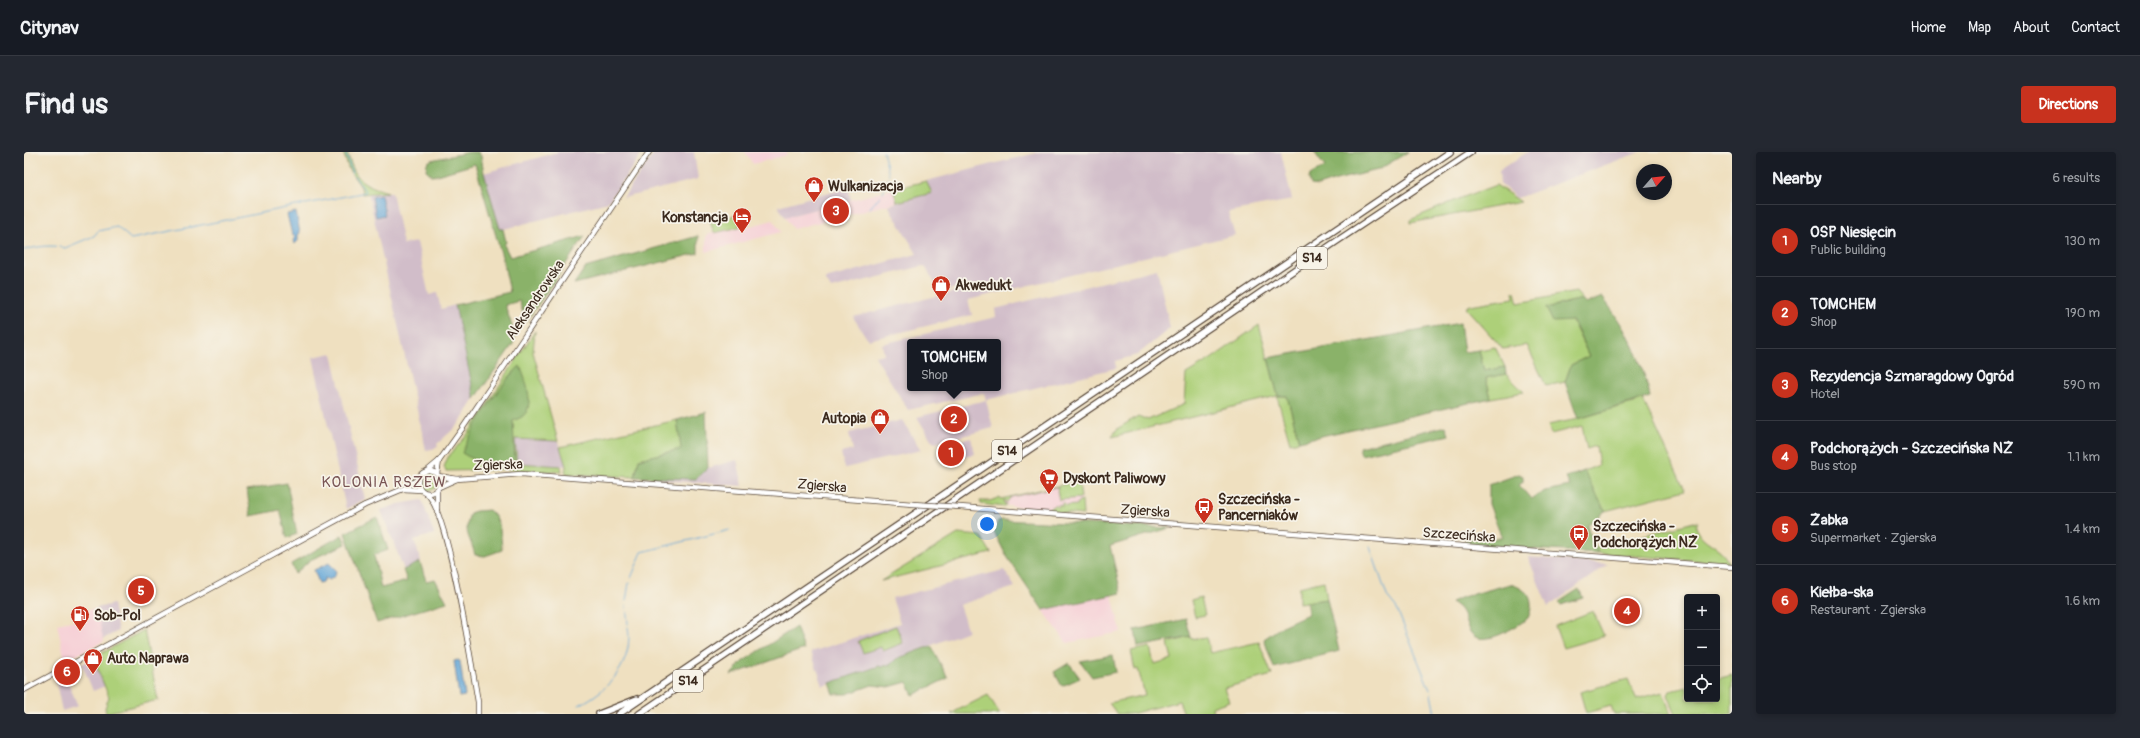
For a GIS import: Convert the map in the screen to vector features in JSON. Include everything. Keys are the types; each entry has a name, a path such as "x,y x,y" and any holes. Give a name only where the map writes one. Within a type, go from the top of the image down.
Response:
{"highway":[{"name":"S14","path":"619,714 1450,152"},
{"name":"S14","path":"639,714 1471,152"},
{"path":"599,714 650,693"}],"main road":[{"name":"Aleksandrowska","path":"427,471 439,461 649,152"},
{"name":"Aleksandrowska","path":"438,475 439,461"},
{"path":"24,690 365,506 403,489 427,471 438,475 437,508 451,559 478,702 482,714"},
{"name":"Zgierska","path":"438,475 458,479 495,475 528,475 1185,525"},
{"path":"418,479 421,490"},
{"name":"Zgierska","path":"438,488 458,479"},
{"path":"426,493 438,488"},
{"path":"403,489 421,490 426,493 437,508"},
{"name":"Szczecińska","path":"1185,525 1732,567"},
{"path":"478,702 478,714"}],"shaded area":[{"path":"558,152 643,152 608,202 500,230 484,173"},
{"path":"655,152 694,152 698,179 623,198"},
{"path":"745,152 787,152 787,155 753,164"},
{"path":"1040,152 1281,152 1292,200 1228,212 1235,235 968,300 972,315 868,340 853,317 965,289 964,286 940,292 926,268 923,266 831,289 825,279 917,254 888,205 932,193 926,181"},
{"path":"1528,152 1640,152 1517,198 1500,184 1499,170"},
{"name":"Wulkanizacja","path":"848,187 851,200 785,217 778,206"},
{"path":"893,189 897,202 793,229 785,217"},
{"path":"368,192 392,192 403,244 417,242 429,295 437,293 441,309 455,305 475,399 458,425 437,444 438,447 432,449 426,450"},
{"name":"Konstancja","path":"737,215 740,229 773,220 781,232 706,252 706,235 714,233 710,221"},
{"path":"1157,269 1170,328 1137,355 1115,361 1116,368 986,400 984,393 908,410 875,356 884,354 882,344 996,317 995,309"},
{"path":"332,353 365,499 346,509 313,357"},
{"path":"986,400 993,428 935,443 932,441 917,417"},
{"path":"902,420 921,450 845,468 841,453 853,450 849,433"},
{"path":"515,438 558,441 566,466 517,463"},
{"path":"971,438 975,454 949,461 939,445"},
{"path":"737,460 743,486 660,480 662,466 708,468"},
{"name":"Dyskont Paliwowy","path":"1079,481 1083,513 1002,505 1001,499"},
{"path":"422,500 434,534 414,540 421,561 404,570 381,510 399,504"},
{"path":"1528,557 1608,564 1548,607"},
{"path":"1004,570 1015,587 959,605 968,631 896,659 891,664 881,668 879,666 823,686 811,652 900,623 892,598"},
{"path":"1112,595 1121,632 1067,643 1043,610"},
{"path":"113,604 118,631 103,639 97,608"},
{"name":"Sob-Pol","path":"97,608 104,641 65,661 57,624 86,618 84,611"},
{"name":"Auto Naprawa","path":"93,658 105,686 93,691 82,664"},
{"path":"64,673 78,706 62,711 55,678"}],"green space":[{"path":"343,152 347,152 353,169 360,179 371,186 388,192 362,194 361,187 349,170"},
{"path":"470,152 478,152 481,156 484,173 500,229 503,229 506,242 504,245 510,257 585,236 526,322 519,301 505,305 515,335 513,344 475,399 455,305 510,292 503,260 475,164 433,176 426,170 427,163 431,160"},
{"path":"1314,152 1408,152 1378,170 1318,186 1311,185 1309,179 1310,175 1325,167"},
{"path":"926,181 932,193 897,202 893,189"},
{"path":"1496,185 1521,202 1410,223 1410,220"},
{"path":"737,215 740,227 714,233 710,221"},
{"path":"698,236 698,253 574,284 585,268"},
{"path":"1513,292 1515,292 1518,303 1576,292 1582,299 1546,308 1572,321 1589,356 1571,365 1565,382 1546,386 1527,345 1503,349 1466,308 1470,305 1514,298"},
{"path":"1602,297 1632,344 1643,370 1650,397 1578,419 1565,382 1571,365 1589,356 1573,321 1553,322 1546,308 1582,299 1586,304"},
{"path":"1460,323 1464,352 1479,350 1484,371 1505,367 1506,374 1486,378 1491,398 1299,441 1287,396 1278,396 1268,358"},
{"path":"1259,325 1278,396 1287,396 1299,441 1290,443 1277,396 1112,437 1117,429 1138,416 1148,420 1184,404 1186,374 1211,359"},
{"path":"535,331 533,352 558,441 515,439 517,463 561,466 562,472 496,469 495,467 494,470 446,471 444,467 448,457 467,435"},
{"path":"1495,347 1505,367 1484,371 1479,350"},
{"path":"520,366 528,391 529,404 523,416 513,421 515,464 481,461 468,457 462,453 472,432 504,383"},
{"path":"1506,374 1524,392 1491,398 1486,378"},
{"path":"1643,400 1685,490 1605,511 1584,471 1599,465 1596,446 1587,449 1582,426 1551,434 1548,425 1578,419"},
{"path":"706,412 708,468 696,479 635,477 639,459 681,449 677,420"},
{"path":"677,420 682,449 639,459 635,477 568,474 565,472 566,466 560,447"},
{"path":"1446,426 1449,435 1361,455 1359,447"},
{"path":"1584,471 1605,511 1587,526 1598,553 1465,545 1465,539 1502,538 1489,504 1489,485 1519,474 1523,476 1523,482 1519,485 1531,499 1545,491 1570,486 1566,478"},
{"path":"428,473 433,474 438,480 436,488 429,491 422,488 420,482 422,477 428,482 429,481 425,475"},
{"path":"1079,481 1081,498 1059,500 1057,490 1059,488 1056,487 1011,497 1007,502 1004,500 1004,504 1007,503 1004,507 981,504 980,501 990,501 1000,497 1001,499"},
{"path":"287,483 297,534 287,538 280,510 251,516 247,490"},
{"path":"1082,501 1083,515 1049,512 1047,509 1055,505 1058,508 1059,504 1062,507 1062,503 1064,503 1065,506 1077,505 1078,502"},
{"path":"489,510 496,518 498,523 501,533 502,550 485,556 475,555 467,531 470,513"},
{"path":"377,517 388,550 374,555 381,588 407,581 403,570 420,562 426,581 435,579 447,602 377,623 345,533"},
{"path":"998,521 1170,528 1110,546 1121,593 1043,610 1006,555 994,532"},
{"path":"1698,521 1696,527 1701,536 1725,555 1728,563 1598,553 1595,548"},
{"path":"958,534 981,536 991,553 881,581"},
{"path":"342,535 346,544 310,560 295,574 291,564"},
{"path":"1324,581 1327,599 1299,603 1299,587"},
{"path":"1510,584 1522,589 1529,596 1531,606 1528,618 1500,634 1483,639 1476,637 1468,628 1460,609 1451,602 1463,597"},
{"path":"1579,589 1583,598 1561,605 1559,602"},
{"path":"1201,597 1205,615 1195,617 1191,600"},
{"path":"1327,599 1339,651 1274,668 1264,639 1284,625 1308,614 1306,602"},
{"path":"1593,611 1604,636 1563,648 1555,626"},
{"path":"1186,619 1191,637 1138,647 1135,630"},
{"path":"896,626 903,643 883,651 881,647 863,653 858,641"},
{"path":"796,627 804,649 731,675 742,662"},
{"path":"144,630 158,700 106,713 105,708 109,697 93,658"},
{"path":"1191,637 1192,639 1206,637 1210,653 1259,642 1272,675 1224,688 1229,701 1212,707 1213,713 1184,714 1179,701 1131,714 1117,714 1109,703 1145,695 1138,669 1135,670 1131,651 1150,647 1154,664 1172,659 1168,643"},
{"path":"931,646 948,678 913,695 907,682 889,687 872,685 847,694 834,694 830,683 879,666 881,667 891,664 896,659"},
{"path":"1113,655 1116,672 1092,677 1080,661"},
{"path":"1069,663 1080,678 1062,686 1054,672"},
{"path":"1732,675 1732,714 1676,714 1668,695 1670,691 1684,688 1684,702 1720,702 1720,678"},
{"path":"1628,679 1636,699 1663,692 1671,714 1614,714 1611,706 1586,713 1580,692"},
{"path":"988,695 1000,714 951,714 956,711"}],"water":[{"path":"381,195 385,215 376,217 372,197"},
{"path":"296,212 300,233 298,235 298,241 295,244 293,241 295,236 292,235 287,214"},
{"path":"329,563 336,570 335,576 329,580 325,578 323,582 319,583 314,570"},
{"path":"454,661 460,661 465,696 459,697"}],"waterway":[{"path":"24,250 49,246 65,248 94,236 98,231 117,227 131,239 366,192 352,173 345,152"},
{"path":"883,152 889,174"},
{"path":"883,192 889,177"},
{"path":"870,208 880,196"},
{"path":"631,578 642,552 730,530"},
{"path":"1370,547 1387,596 1396,607 1430,690"},
{"path":"626,601 629,583"},
{"path":"626,606 628,624"},
{"path":"579,705 600,692 617,674 623,664 627,652 629,640 628,627"},
{"path":"1431,694 1435,714"}],"place":[{"name":"Wulkanizacja","path":"814,203"},
{"name":"Rezydencja Szmaragdowy Ogród","path":"836,211"},
{"name":"Konstancja","path":"742,234"},
{"name":"Akwedukt","path":"941,302"},
{"name":"TOMCHEM","path":"954,419"},
{"name":"Autopia","path":"880,435"},
{"name":"OSP Niesięcin","path":"951,453"},
{"name":"Dyskont Paliwowy","path":"1049,495"},
{"name":"Szczecińska - Pancerniaków","path":"1204,524"},
{"name":"Szczecińska - Podchorążych NŻ","path":"1579,551"},
{"name":"Żabka","path":"141,591"},
{"name":"Podchorążych - Szczecińska NŻ","path":"1627,611"},
{"name":"Sob-Pol","path":"80,632"},
{"name":"Kiełba-ska","path":"67,672"},
{"name":"Auto Naprawa","path":"93,675"}],"district":[{"name":"KOLONIA RSZEW","path":"384,482"}]}
